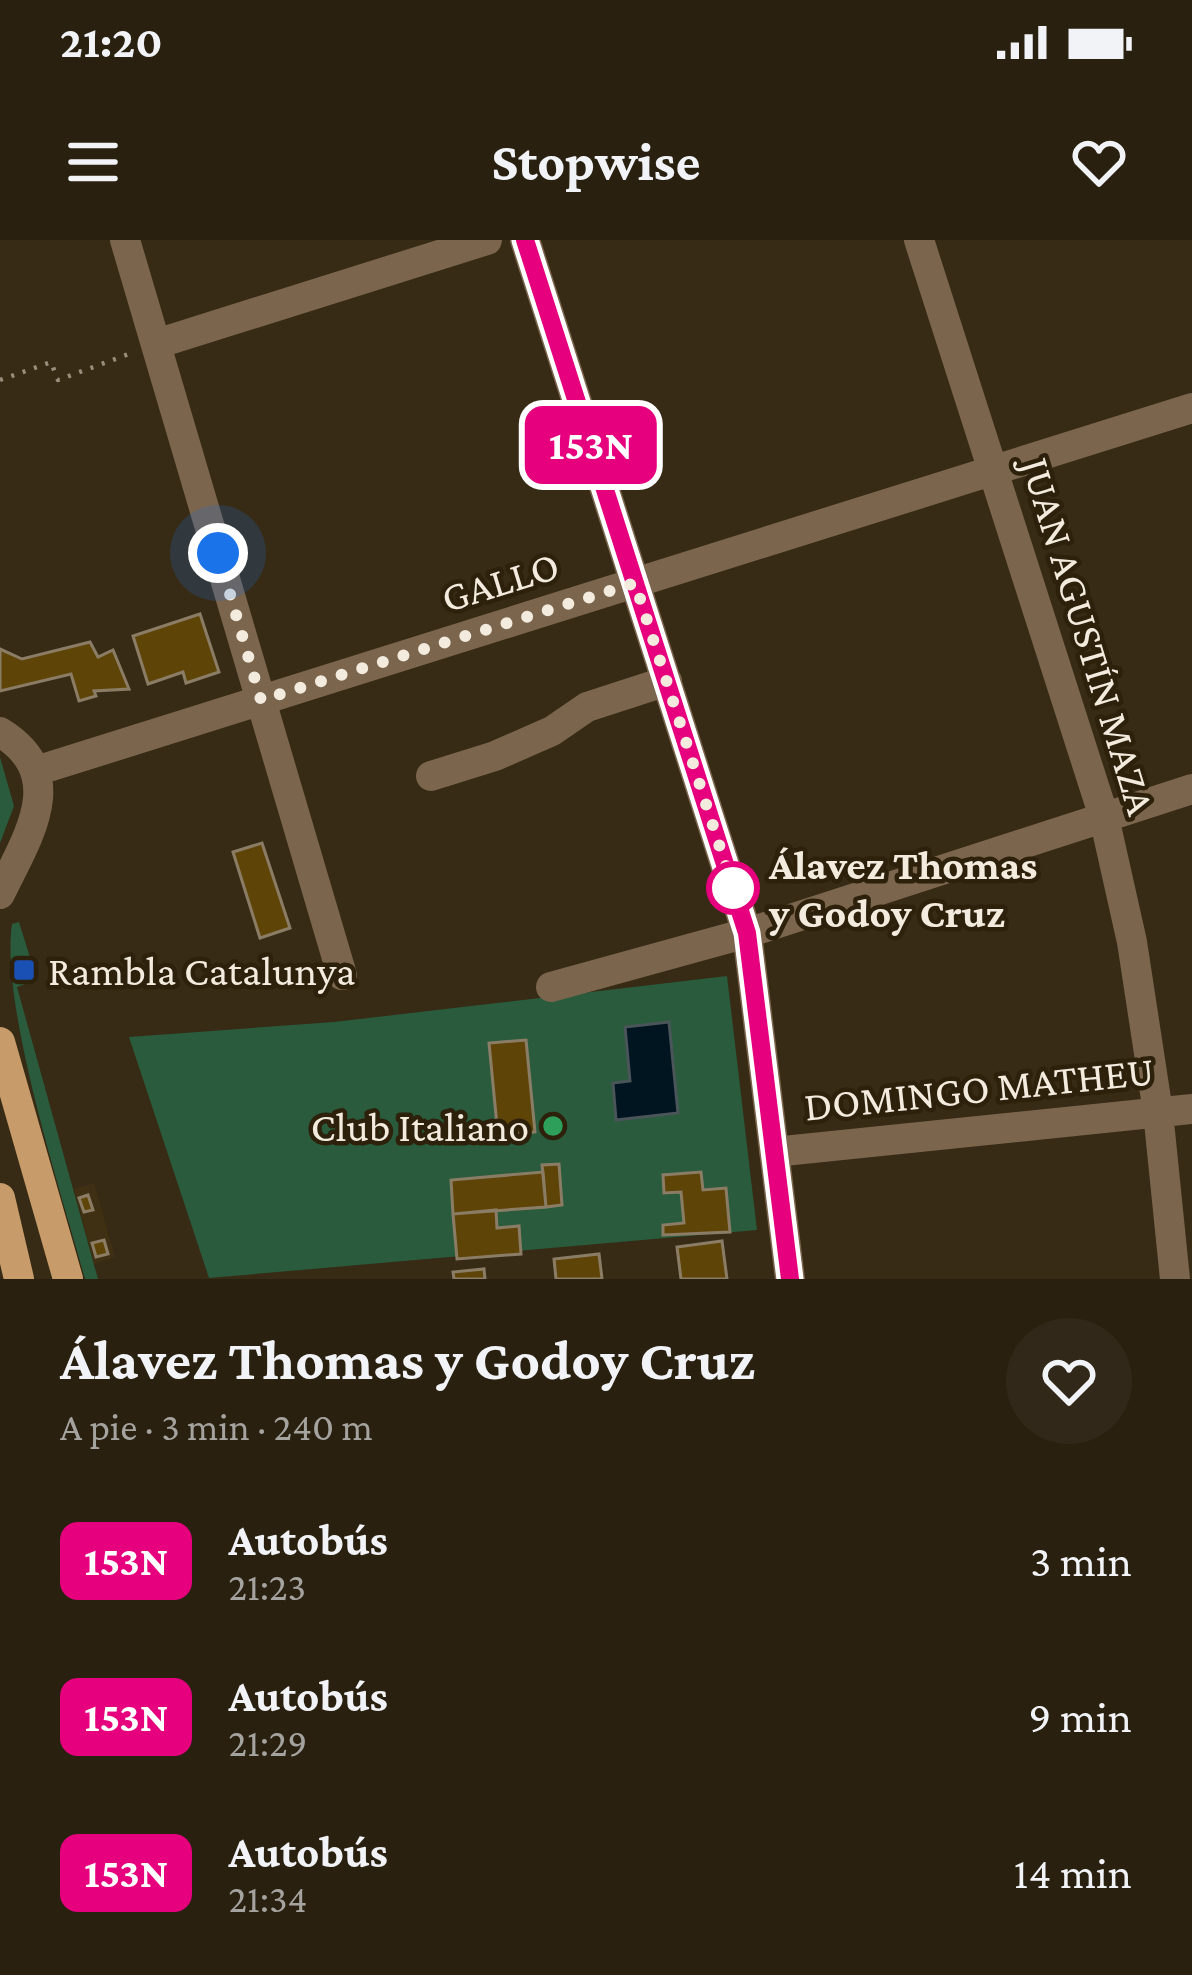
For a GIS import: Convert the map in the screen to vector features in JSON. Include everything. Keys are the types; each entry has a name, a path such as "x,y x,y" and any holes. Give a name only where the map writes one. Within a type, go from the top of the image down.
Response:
{"main road":[{"path":"0,1042 68,1279"},
{"path":"0,1198 19,1279"}],"street":[{"path":"125,240 342,975"},
{"path":"156,344 488,240"},
{"path":"525,240 747,933 790,1279"},
{"name":"JUAN AGUSTÍN MAZA","path":"919,240 1103,817 1132,942 1158,1112 1175,1279"},
{"name":"GALLO","path":"39,770 1192,408"},
{"path":"431,776 552,731 587,707 667,682"},
{"path":"0,733 24,747 39,770 32,823 0,894"},
{"path":"551,987 747,933 1192,789"},
{"name":"DOMINGO MATHEU","path":"774,1152 1192,1108"}],"path":[{"path":"0,380 51,362 58,380 156,344"}],"shaded area":[{"path":"94,1183 115,1257 94,1264 74,1189"}],"green space":[{"path":"0,757 14,806 0,843"},
{"path":"19,922 37,980 17,987 98,1279 85,1279 23,1049 11,959 12,924"},
{"name":"Club Italiano","path":"727,976 757,1230 209,1278 129,1037 334,1022"}],"water":[{"path":"669,1022 678,1113 616,1120 613,1083 630,1081 625,1027"}],"building":[{"path":"200,614 219,672 186,683 183,672 148,684 133,636"},
{"path":"90,642 98,657 113,650 129,689 94,691 96,696 79,701 71,674 0,691 0,649 22,659"},
{"path":"262,843 290,928 260,938 233,852"},
{"path":"526,1040 535,1132 498,1136 489,1043"},
{"path":"559,1164 562,1205 546,1207 542,1165"},
{"path":"543,1172 546,1207 453,1214 451,1180"},
{"path":"701,1172 703,1190 726,1188 730,1232 663,1235 663,1225 684,1223 681,1192 664,1193 663,1175"},
{"path":"88,1195 93,1210 84,1212 79,1198"},
{"path":"496,1210 497,1228 519,1226 521,1254 457,1259 453,1214"},
{"path":"104,1240 108,1254 96,1257 92,1243"},
{"path":"722,1241 727,1279 681,1279 677,1247"},
{"path":"599,1254 602,1279 556,1279 554,1259"},
{"path":"484,1269 485,1279 454,1279 453,1272"}],"bus line":[{"name":"153N","path":"525,240 747,933 790,1279"}],"place":[{"name":"Álavez Thomas y Godoy Cruz","path":"733,888"},
{"name":"Rambla Catalunya","path":"24,970"},
{"name":"Club Italiano","path":"553,1126"}],"route":[{"path":"218,553 261,700 635,583 733,888"}]}
